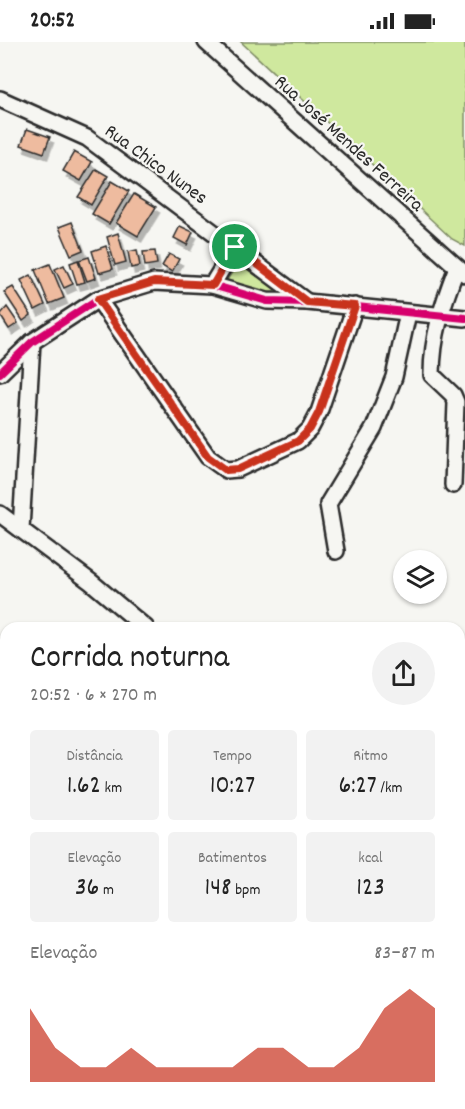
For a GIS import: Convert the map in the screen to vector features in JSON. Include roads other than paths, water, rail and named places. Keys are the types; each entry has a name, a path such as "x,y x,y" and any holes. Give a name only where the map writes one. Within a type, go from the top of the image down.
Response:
{"street":[{"name":"Rua José Mendes Ferreira","path":"206,42 461,270"},
{"name":"Rua Chico Nunes","path":"0,99 87,138 307,302"},
{"path":"213,285 235,247"},
{"path":"453,485 456,402 453,394 432,375 438,316 461,270"},
{"path":"0,374 32,342 98,299 154,282 213,285 267,301 355,306 465,318"},
{"path":"98,299 208,457 226,470 238,469 298,441 310,429 319,412 355,306"},
{"path":"336,551 328,504 374,428 394,378 408,313"},
{"path":"21,529 32,342"},
{"path":"0,514 138,622"}]}
